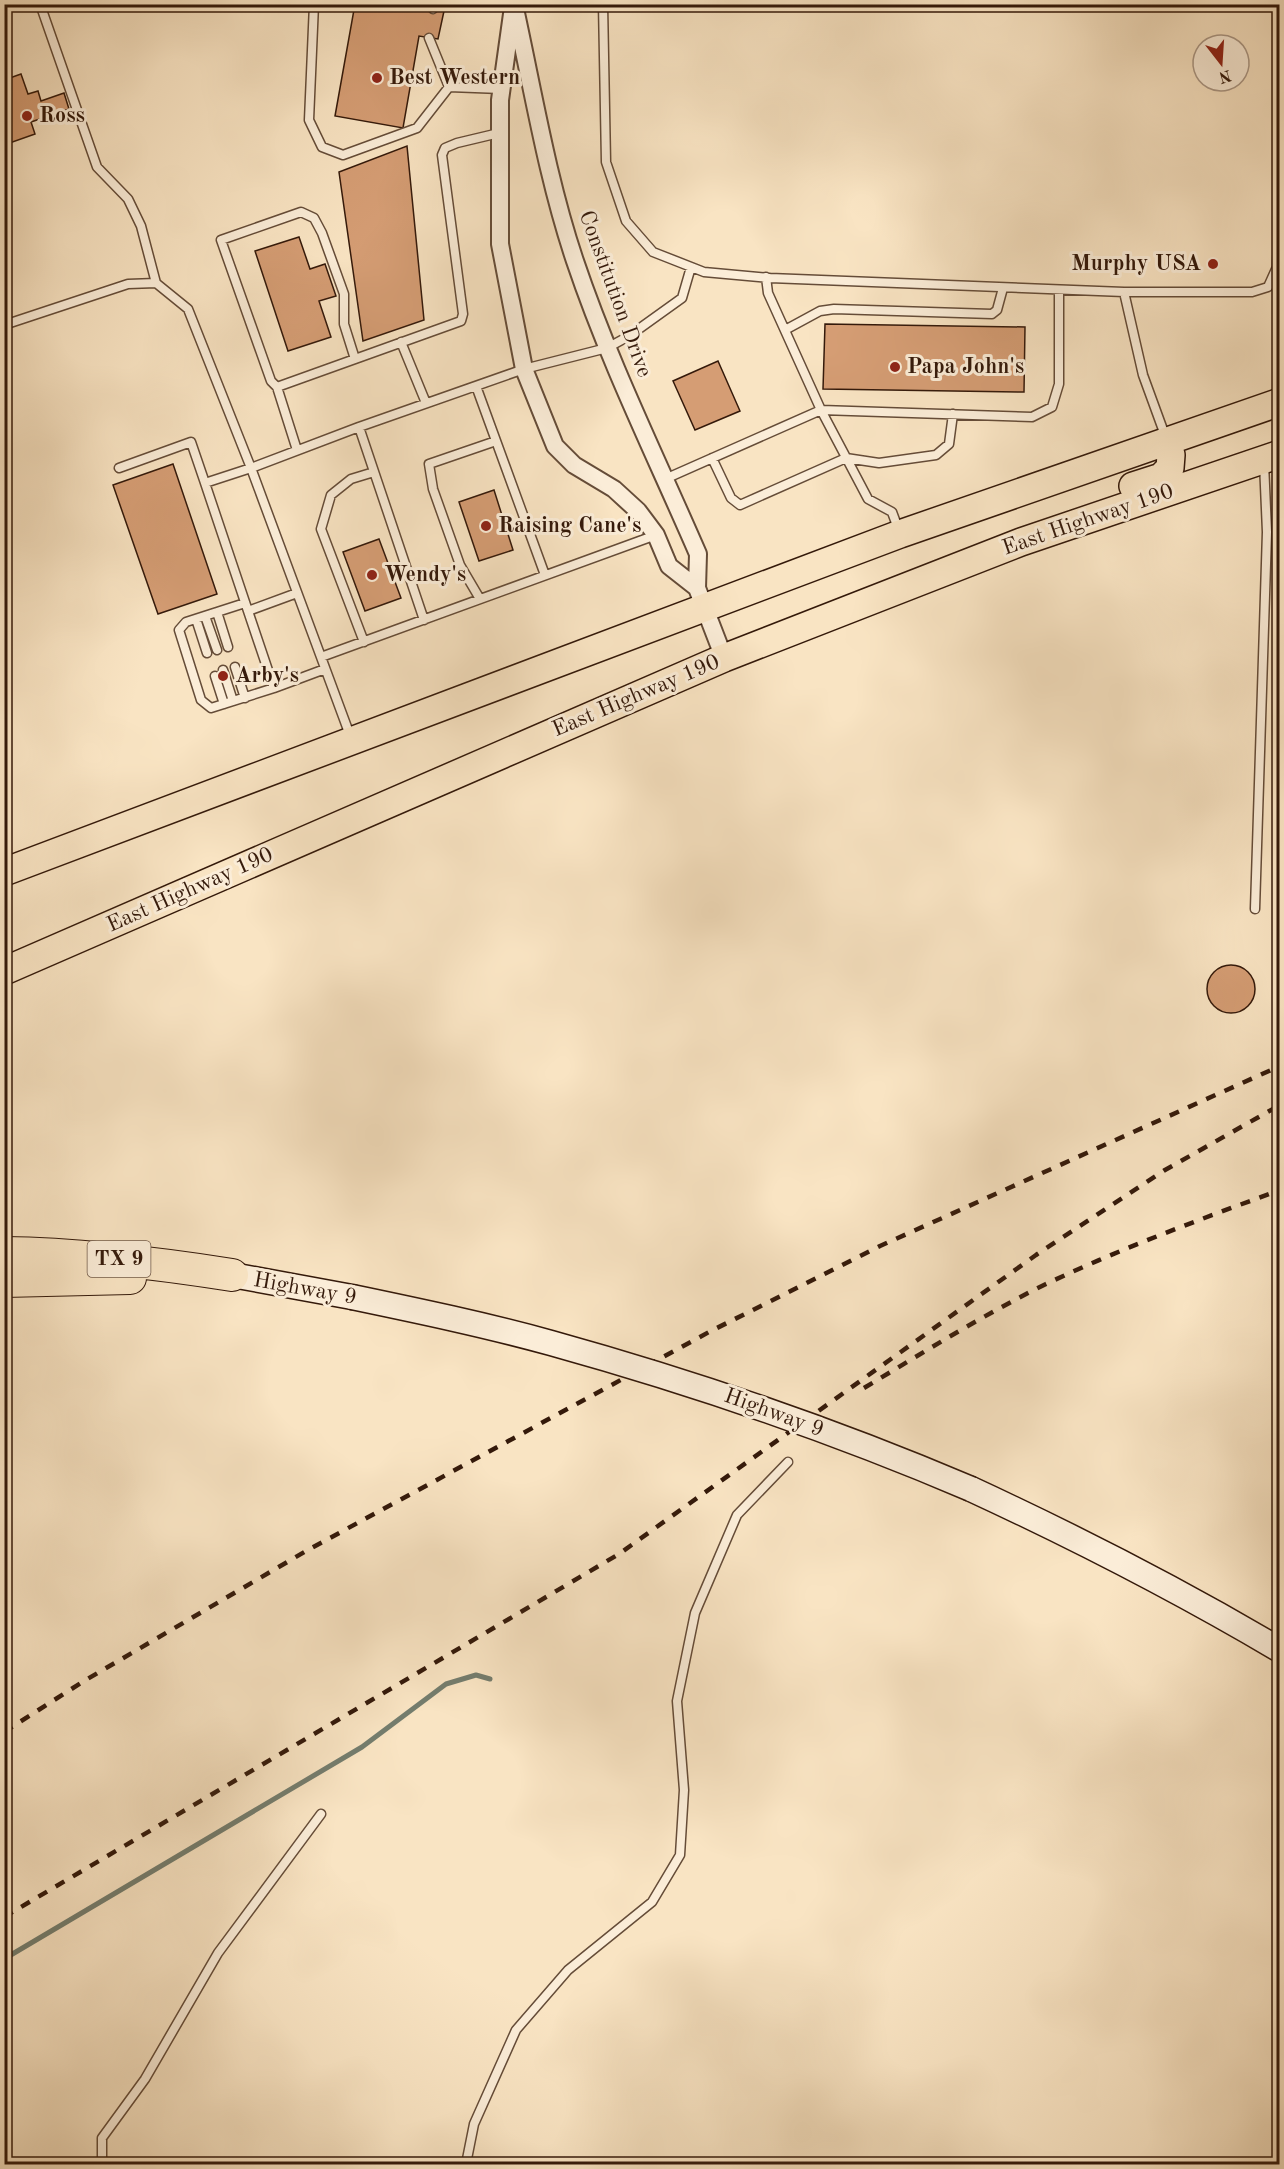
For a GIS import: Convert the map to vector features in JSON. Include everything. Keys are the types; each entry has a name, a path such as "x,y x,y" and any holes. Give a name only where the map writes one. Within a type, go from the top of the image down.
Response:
{"highway":[{"name":"Highway 9","path":"4,1253 147,1261 232,1275"},
{"name":"Highway 9","path":"4,1281 232,1275"}],"main road":[{"path":"4,872 352,741 701,598 900,534 1280,402"},
{"path":"1021,542 1053,513 1161,477 1170,468 1171,456 1167,441"},
{"name":"East Highway 190","path":"4,971 724,658 1021,542 1272,457"},
{"name":"Highway 9","path":"232,1275 461,1320 662,1375 742,1401 881,1451 972,1489 1122,1563 1219,1614 1280,1650"}],"street":[{"name":"Constitution Drive","path":"514,4 501,89 500,244 524,369 555,446 574,465 614,489 638,511 656,536 669,567 701,598"},
{"name":"Constitution Drive","path":"514,4 549,167 572,250 607,348 698,554 701,598 724,658"}],"lane":[{"path":"40,4 97,167 128,199 141,226 156,283 188,309 251,468 352,741"},
{"path":"314,4 309,120 322,147 343,155 417,128 450,87"},
{"path":"603,4 606,162 626,221 653,252 704,272 1003,288 1124,292 1252,292 1268,287 1277,267 1280,191"},
{"path":"429,38 450,87"},
{"path":"450,87 501,89"},
{"path":"277,387 461,321 463,314 442,155 445,148 457,143 499,133"},
{"path":"297,450 277,387 271,381 221,240 301,212 314,218 322,233 344,294 344,324 355,359"},
{"path":"205,483 524,369 607,348 629,336 682,298 691,267"},
{"path":"766,277 768,293 821,410 846,458 868,499 892,512 900,534"},
{"path":"4,325 128,284 156,283"},
{"path":"785,330 820,311 834,309 992,314 997,310 1003,288"},
{"path":"665,479 821,410 1032,417 1052,407 1059,384 1059,290"},
{"path":"1124,292 1143,375 1167,441"},
{"path":"401,342 426,404"},
{"path":"476,386 545,575"},
{"path":"712,458 731,498 740,505 846,458 879,463 936,455 949,444 953,414"},
{"path":"359,427 424,620"},
{"path":"480,599 460,565 433,489 429,464 496,441"},
{"path":"119,468 191,442 274,688"},
{"path":"1255,909 1267,532 1272,457"},
{"path":"364,642 321,530 331,495 351,479 374,472"},
{"path":"321,657 656,536"},
{"path":"297,593 246,607 217,612 186,622 179,630 201,700 211,708 325,669"},
{"path":"217,612 228,647"},
{"path":"206,616 217,650"},
{"path":"196,619 207,653"},
{"path":"235,667 245,698"},
{"path":"223,670 233,701"},
{"path":"215,676 224,704"},
{"path":"466,2164 474,2124 516,2030 568,1970 652,1902 680,1855 684,1790 677,1701 694,1613 736,1515 788,1462"},
{"path":"102,2164 102,2138 145,2079 218,1953 321,1814"}],"building":[{"name":"Best Western","path":"355,4 418,4 417,6 444,11 438,39 419,36 403,128 335,116"},
{"name":"Ross","path":"21,74 28,94 38,91 41,101 64,93 69,109 31,122 35,134 4,145 4,80"},
{"path":"407,146 424,320 363,341 339,172"},
{"path":"299,237 310,269 325,264 336,296 319,301 331,337 288,351 255,251"},
{"path":"825,324 1025,327 1024,392 823,389"},
{"path":"718,361 740,411 695,430 673,381"},
{"path":"173,464 217,594 158,614 113,485"},
{"name":"Raising Cane's","path":"494,490 513,550 479,561 459,502"},
{"name":"Wendy's","path":"379,539 401,598 365,611 343,552"},
{"path":"4,671 9,685 4,686"},
{"path":"1231,965 1248,972 1255,989 1248,1006 1231,1013 1214,1006 1207,989 1214,972"}],"waterway":[{"path":"4,1959 362,1747 446,1684 476,1675 490,1679"}],"railway":[{"path":"4,1732 84,1681 306,1551 709,1332 880,1246 1280,1066"},
{"path":"4,1917 619,1554 1036,1255 1165,1170 1280,1105"},
{"path":"864,1388 977,1321 1046,1284 1133,1246 1280,1190"}],"place":[{"name":"Best Western","path":"377,78"},
{"name":"Ross","path":"27,116"},
{"name":"Murphy USA","path":"1213,264"},
{"name":"Papa John's","path":"895,367"},
{"name":"Raising Cane's","path":"486,526"},
{"name":"Wendy's","path":"372,575"},
{"name":"Arby's","path":"223,676"}]}
